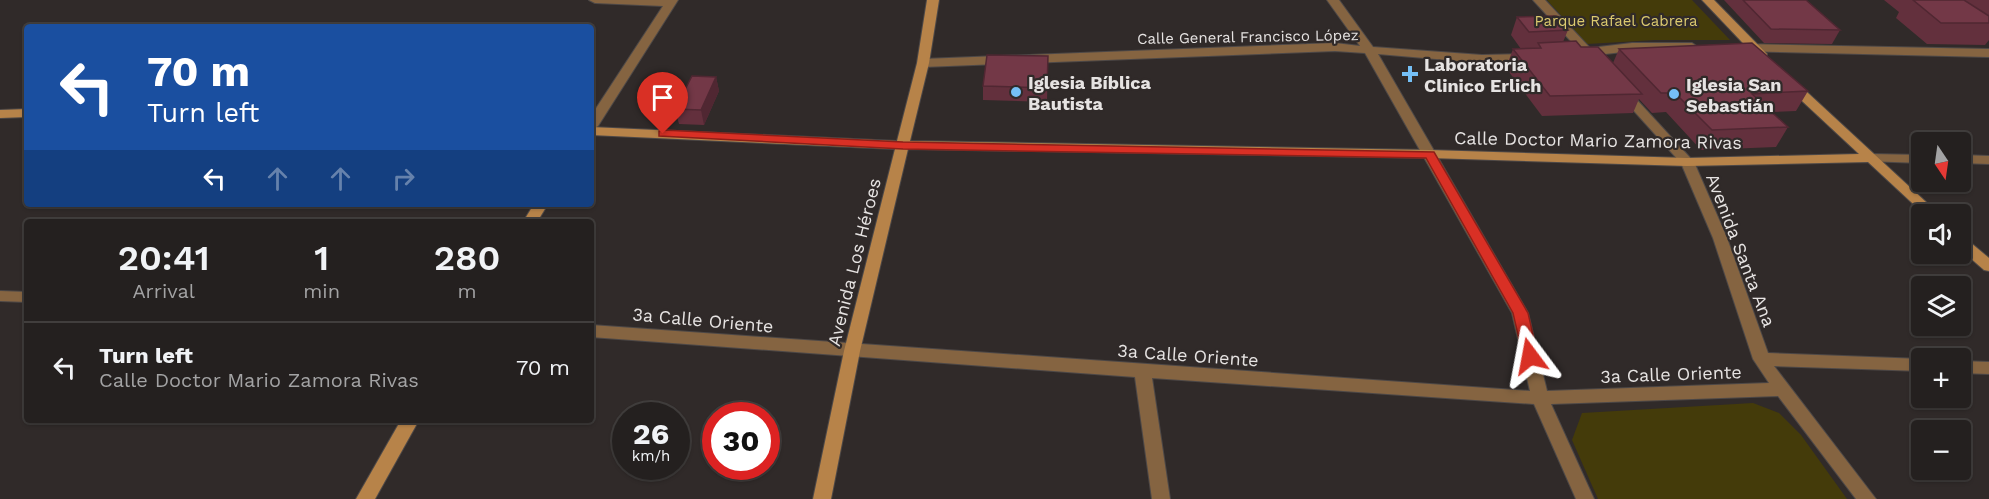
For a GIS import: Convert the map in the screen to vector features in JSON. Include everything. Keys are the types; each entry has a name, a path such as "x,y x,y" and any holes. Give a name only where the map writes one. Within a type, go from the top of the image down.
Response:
{"street":[{"path":"595,0 671,2"},
{"name":"Avenida Los Héroes","path":"822,499 852,351 923,63 933,0"},
{"path":"1333,0 1369,49 1520,313 1540,399 1585,499"},
{"name":"Avenida Santa Ana","path":"1539,0 1687,162 1720,238 1761,359 1867,499"},
{"path":"1708,0 1753,48 1921,204"},
{"path":"594,123 671,2"},
{"name":"Calle General Francisco López","path":"923,63 1335,47 1482,59 1541,58"},
{"path":"1567,56 1632,47 1701,47"},
{"path":"1732,48 1989,53"},
{"path":"0,114 24,113"},
{"name":"Calle Doctor Mario Zamora Rivas","path":"594,128 903,145 1430,154 1687,162 1911,159"},
{"path":"1971,159 1989,160"},
{"path":"1971,250 1989,266"},
{"path":"0,297 24,297"},
{"name":"3a Calle Oriente","path":"594,331 1540,399 1782,388"},
{"name":"3a Calle Oriente","path":"1761,359 1911,365"},
{"path":"1971,367 1989,368"},
{"path":"1143,372 1161,499"},
{"path":"365,499 408,423"}],"green space":[{"name":"Parque Rafael Cabrera","path":"1547,0 1692,0 1730,40 1655,40 1587,44"},
{"path":"1753,403 1779,413 1801,435 1847,499 1598,499 1572,440 1582,413"}],"building":[{"path":"1743,0 1806,0 1840,30 1771,29"},
{"path":"1913,0 1964,0 1989,16 1989,23 1941,23"},
{"path":"1556,16 1568,30 1529,32 1517,17"},
{"path":"1576,41 1581,47 1598,47 1642,94 1550,96 1513,49 1541,48 1538,43"},
{"path":"1752,43 1808,91 1752,94 1788,127 1712,130 1675,93 1661,93 1619,49"},
{"path":"987,55 1048,56 1047,88 983,86"},
{"path":"692,76 716,77 701,110 675,109"}],"place":[{"name":"Laboratoria Clinico Erlich","path":"1410,74"},
{"name":"Iglesia Bíblica Bautista","path":"1016,92"},
{"name":"Iglesia San Sebastián","path":"1674,94"}],"route":[{"path":"663,134 903,145 1430,154 1520,313 1530,356"}]}
